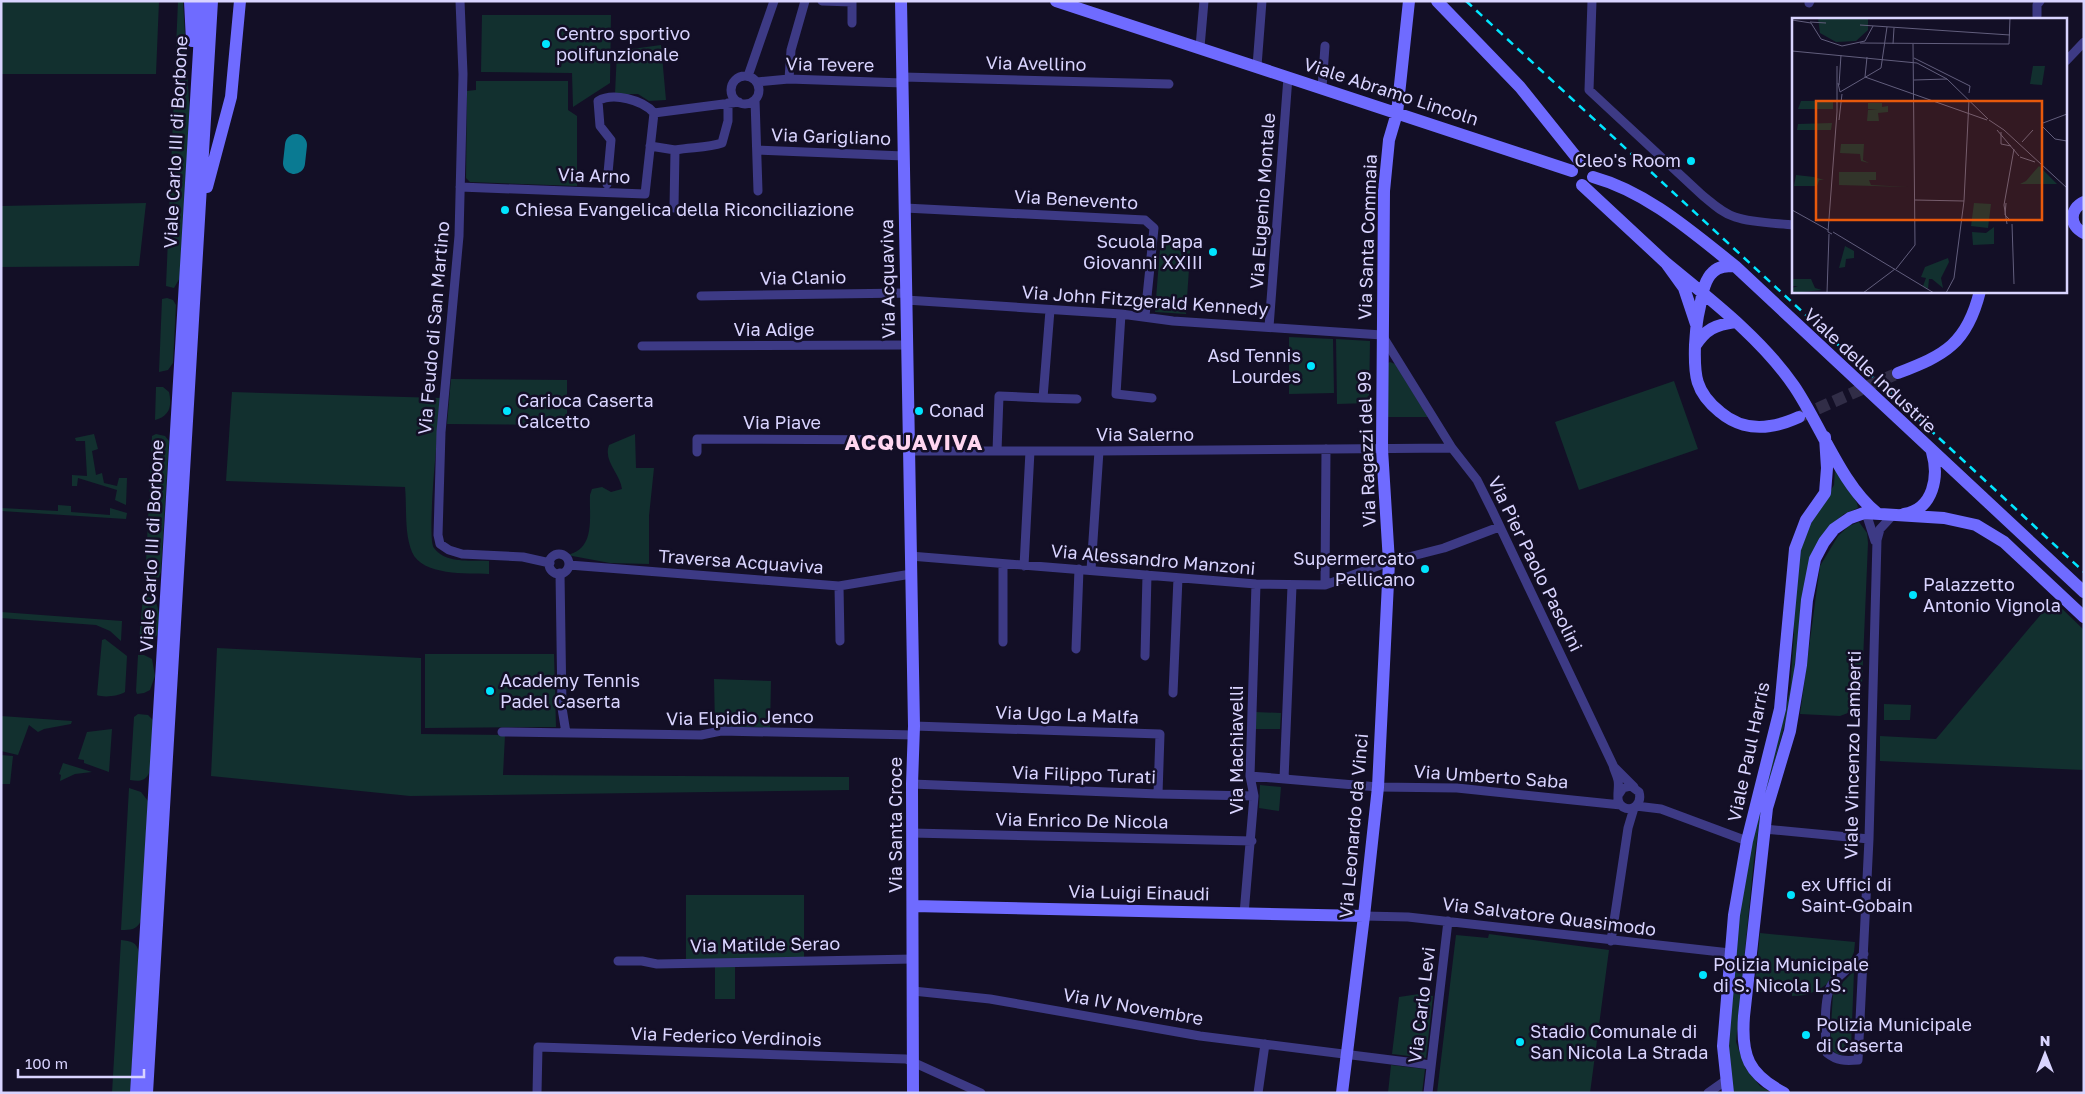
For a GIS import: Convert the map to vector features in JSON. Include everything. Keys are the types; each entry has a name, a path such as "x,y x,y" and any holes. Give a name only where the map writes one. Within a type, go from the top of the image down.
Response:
{"street":[{"path":"190,1 196,99"},
{"name":"Viale Carlo III di Borbone","path":"136,1093 202,1"},
{"name":"Viale Carlo III di Borbone","path":"147,1093 212,1"},
{"path":"200,211 231,97 240,1"},
{"name":"Via Feudo di San Martino","path":"460,1 463,74 459,236 441,432 438,535 440,544 449,550 462,554 504,556 550,562"},
{"path":"748,76 774,1"},
{"path":"789,79 791,50 805,1"},
{"path":"822,1 852,2 852,23"},
{"name":"Via Acquaviva","path":"901,1 910,556"},
{"name":"Viale Abramo Lincoln","path":"1056,1 1392,111 1576,167"},
{"path":"1200,47 1204,1"},
{"path":"1258,66 1262,1"},
{"name":"Via Santa Commaia","path":"1382,335 1384,192 1392,111 1399,100 1408,1"},
{"path":"1437,1 1520,87 1576,167 1573,180 1582,185 1666,263 1684,288 1696,324"},
{"path":"1592,1 1589,90 1702,195 1722,211 1734,217 1753,221 1792,225"},
{"path":"2037,16 2037,5 2040,1"},
{"path":"2068,59 2084,42"},
{"path":"1322,88 1325,46"},
{"path":"654,113 728,103 739,102 747,104 755,100 759,94 757,82 748,76"},
{"path":"739,102 733,96 732,87 736,80 748,76"},
{"name":"Via Eugenio Montale","path":"1269,327 1288,77"},
{"name":"Via Tevere","path":"757,82 789,79 903,80"},
{"name":"Via Avellino","path":"903,80 1169,84"},
{"name":"Via Arno","path":"460,187 645,194 654,113 649,107 634,99 603,98 598,101 600,126 611,140 607,184"},
{"path":"755,100 758,191"},
{"path":"650,146 675,150 722,143 728,121 728,103"},
{"path":"674,208 675,150"},
{"name":"Via Garigliano","path":"756,150 904,156"},
{"path":"1576,167 1590,167 1592,177 1588,183 1582,185"},
{"name":"Viale delle Industrie","path":"1592,177 1640,196 1695,234 1734,266 2084,592"},
{"path":"2068,206 2082,202"},
{"path":"2082,202 2075,209 2072,217 2074,225 2082,232"},
{"name":"Via Benevento","path":"905,208 1145,220 1154,228 1145,316"},
{"path":"2068,230 2082,232"},
{"name":"Viale Vincenzo Lamberti","path":"1666,263 1703,293 1771,356 1795,387 1856,492 1871,513 1876,556"},
{"path":"1734,266 1726,266 1713,272 1706,282 1696,324 1694,361 1700,389 1706,399 1725,417 1739,424 1756,427 1771,426 1799,417"},
{"path":"1898,373 1924,363 1950,348 1967,327 1980,292"},
{"name":"Via Clanio","path":"700,296 906,297"},
{"name":"Via John Fitzgerald Kennedy","path":"906,297 1050,310 1145,316 1173,321 1382,335"},
{"path":"1043,398 1050,310"},
{"path":"1121,314 1116,394 1152,398"},
{"path":"1695,346 1709,329 1718,324 1735,322"},
{"name":"Via Pier Paolo Pasolini","path":"1382,335 1452,448 1477,480 1612,765 1618,781 1620,800 1635,807 1661,809 1747,841"},
{"name":"Via Ragazzi del 99","path":"1382,335 1382,449 1389,562"},
{"name":"Via Adige","path":"642,346 907,345"},
{"path":"997,451 999,396 1077,399"},
{"name":"Viale Paul Harris","path":"1726,1087 1723,1046 1734,915 1747,841 1780,709 1795,549 1806,520 1825,493 1827,468 1825,437"},
{"name":"Via Piave","path":"697,452 697,439 909,445"},
{"name":"Via Salerno","path":"909,445 997,451 1099,452 1452,448"},
{"path":"1326,449 1326,585"},
{"path":"1024,566 1030,451"},
{"path":"1091,570 1099,452"},
{"name":"Viale delle Industrie","path":"1895,516 1909,514 1918,509 1928,497 1936,479 1932,452"},
{"path":"1871,513 1944,518 1976,525 2004,542 2084,616"},
{"name":"Viale Paul Harris","path":"1784,1093 1756,1074 1748,1063 1742,1036 1764,829 1770,799 1790,730 1815,559 1834,529 1850,518 1871,513"},
{"name":"Viale Vincenzo Lamberti","path":"1864,954 1832,984 1827,996 1827,1053 1835,1059 1845,1061 1858,1060 1864,954 1869,838 1876,556 1880,529 1895,516"},
{"name":"Via Alessandro Manzoni","path":"910,556 1256,584 1326,585 1389,562 1444,548 1499,527"},
{"path":"561,554 568,559 569,565 567,570 560,573 552,570 550,562 552,557 561,554"},
{"name":"Via Santa Croce","path":"910,556 914,731 912,784 913,1093"},
{"name":"Via Leonardo da Vinci","path":"1342,1093 1378,786 1389,562"},
{"path":"1003,642 1004,564"},
{"name":"Traversa Acquaviva","path":"569,565 839,586 911,574"},
{"path":"1076,649 1079,569"},
{"path":"560,573 562,708 566,733"},
{"path":"1144,656 1147,575"},
{"path":"1173,693 1178,578"},
{"name":"Via Machiavelli","path":"1244,914 1252,841 1254,796 1250,776 1256,584"},
{"path":"839,586 840,641"},
{"path":"1284,778 1292,586"},
{"name":"Via Elpidio Jenco","path":"502,732 702,735 721,731 914,731"},
{"name":"Via Ugo La Malfa","path":"914,731 1160,734 1158,794"},
{"name":"Via Pier Paolo Pasolini","path":"1612,765 1637,790 1661,809"},
{"name":"Via Umberto Saba","path":"1250,776 1378,786 1457,788 1602,802 1620,800 1627,786 1637,790"},
{"name":"Via Filippo Turati","path":"912,784 1254,796"},
{"path":"1611,941 1628,828 1635,807 1640,800 1637,790"},
{"path":"1620,800 1626,815 1628,828"},
{"path":"1764,829 1869,838"},
{"name":"Via Enrico De Nicola","path":"912,833 1252,841"},
{"name":"Via Luigi Einaudi","path":"913,906 1364,916"},
{"name":"Via Salvatore Quasimodo","path":"1364,916 1408,917 1448,921 1730,953"},
{"name":"Via Carlo Levi","path":"1428,1093 1448,921"},
{"name":"Via Matilde Serao","path":"618,961 642,961 657,964 914,959"},
{"name":"Via IV Novembre","path":"913,991 990,1000 1200,1036 1431,1065"},
{"path":"1258,1093 1265,1044"},
{"name":"Via Federico Verdinois","path":"537,1093 538,1047 906,1059 981,1093"},
{"path":"1708,1093 1726,1087"}],"green space":[{"path":"1,1 159,1 156,74 1,74"},
{"path":"178,1 183,1 190,117 181,276 174,288 166,286"},
{"name":"Centro sportivo polifunzionale","path":"482,15 611,15 610,83 573,107 572,73 481,72"},
{"path":"661,45 666,100 649,101 638,94 615,94 617,51"},
{"path":"476,81 568,81 568,110 577,116 577,186 470,182 466,178 467,91 476,90"},
{"path":"146,203 139,266 1,267 1,206"},
{"path":"1161,235 1191,238 1186,314 1155,312"},
{"path":"162,299 173,300 176,305 173,363 168,370 159,372"},
{"name":"Asd Tennis Lourdes","path":"1289,337 1333,339 1334,393 1289,394"},
{"path":"1336,339 1370,341 1369,403 1337,404"},
{"path":"1388,363 1395,364 1428,417 1387,417"},
{"name":"Carioca Caserta Calcetto","path":"451,379 567,380 567,425 447,424"},
{"path":"1674,381 1698,449 1579,490 1555,422"},
{"path":"156,387 163,387 169,392 170,406 164,416 155,420"},
{"path":"232,392 441,398 432,502 431,524 434,548 445,557 452,559 489,561 489,574 446,572 425,565 417,560 409,545 405,487 226,481"},
{"path":"94,434 98,449 92,451 96,475 102,473 104,483 117,486 119,478 127,478 126,505 115,500 117,490 78,478 77,486 72,486 72,475 87,476 85,441 76,441 75,438"},
{"path":"156,434 165,436 169,441 161,572 151,585 145,584 152,436"},
{"path":"635,434 636,468 654,468 649,516 649,564 610,563 567,555 576,552 587,539 592,489 602,487 611,492 622,489 608,456 609,445"},
{"path":"1835,469 1857,503 1858,508 1844,514 1835,522 1801,606 1791,701 1761,812 1754,859 1736,1042 1745,1067 1760,1086 1769,1091 1733,1093 1727,1078 1735,941 1747,859 1790,690 1794,634 1794,589 1801,546 1805,533 1834,485"},
{"path":"58,505 71,506 71,512 110,515 110,508 127,513 126,519 1,511 1,508 58,511"},
{"path":"1859,522 1867,533 1868,543 1861,708 1840,716 1800,714 1820,566 1838,536 1849,526"},
{"path":"143,596 153,598 159,617 158,633 156,637 146,644 139,641"},
{"path":"2053,600 2084,630 2084,770 1880,761 1880,736 1936,739"},
{"path":"1,612 122,621 121,641 110,631 96,625 1,618"},
{"path":"105,639 127,656 125,692 119,695 97,695 102,640"},
{"path":"217,648 421,658 421,734 505,735 503,775 849,777 849,790 410,796 211,776"},
{"name":"Academy Tennis Padel Caserta","path":"425,654 554,654 556,727 425,728"},
{"path":"138,655 144,655 152,659 155,676 150,690 137,694 136,691"},
{"path":"714,679 771,681 770,728 715,726"},
{"path":"1884,704 1911,705 1910,720 1884,720"},
{"path":"1255,712 1281,713 1280,729 1254,729"},
{"path":"138,714 148,715 153,720 150,771 144,779 138,781 130,780 134,717"},
{"path":"1,716 72,721 71,724 44,729 38,732 29,725 18,755 1,751"},
{"path":"112,729 109,772 78,759 87,732"},
{"path":"1,755 13,756 10,784 1,784"},
{"path":"63,763 92,772 75,774 60,781 61,775 59,774"},
{"path":"1260,785 1281,787 1279,811 1259,808"},
{"path":"129,788 141,792 148,801 141,921 133,929 121,930"},
{"path":"686,895 804,895 804,959 686,961"},
{"path":"1760,933 1855,942 1854,952 1833,979 1811,993 1792,996 1792,992 1754,992"},
{"name":"Stadio Comunale di San Nicola La Strada","path":"1489,934 1609,950 1590,1093 1437,1093 1456,935 1488,938"},
{"path":"121,940 133,943 137,946 139,953 130,1093 112,1093"},
{"path":"735,965 735,999 715,999 715,966"},
{"path":"1854,971 1851,1049 1845,1054 1840,1055 1834,1052 1830,1046 1833,992"},
{"path":"1419,994 1433,996 1426,1058 1392,1054 1399,997"},
{"path":"1391,1065 1425,1069 1422,1093 1388,1093"}],"taxiway":[{"path":"294,163 296,145"}],"tunnel":[{"path":"1801,416 1898,373"}],"railway":[{"path":"1466,1 2084,572"}],"place":[{"name":"Centro sportivo polifunzionale","path":"546,44"},
{"name":"Cleo's Room","path":"1691,161"},
{"name":"Chiesa Evangelica della Riconciliazione","path":"505,210"},
{"name":"Scuola Papa Giovanni XXIII","path":"1213,252"},
{"name":"Asd Tennis Lourdes","path":"1311,366"},
{"name":"Carioca Caserta Calcetto","path":"507,411"},
{"name":"Conad","path":"919,411"},
{"name":"Supermercato Pellicano","path":"1425,569"},
{"name":"Palazzetto Antonio Vignola","path":"1913,595"},
{"name":"Academy Tennis Padel Caserta","path":"490,691"},
{"name":"ex Uffici di Saint-Gobain","path":"1791,895"},
{"name":"Polizia Municipale di S. Nicola L.S.","path":"1703,975"},
{"name":"Polizia Municipale di Caserta","path":"1806,1035"},
{"name":"Stadio Comunale di San Nicola La Strada","path":"1520,1042"}],"district":[{"name":"ACQUAVIVA","path":"914,442"}]}
